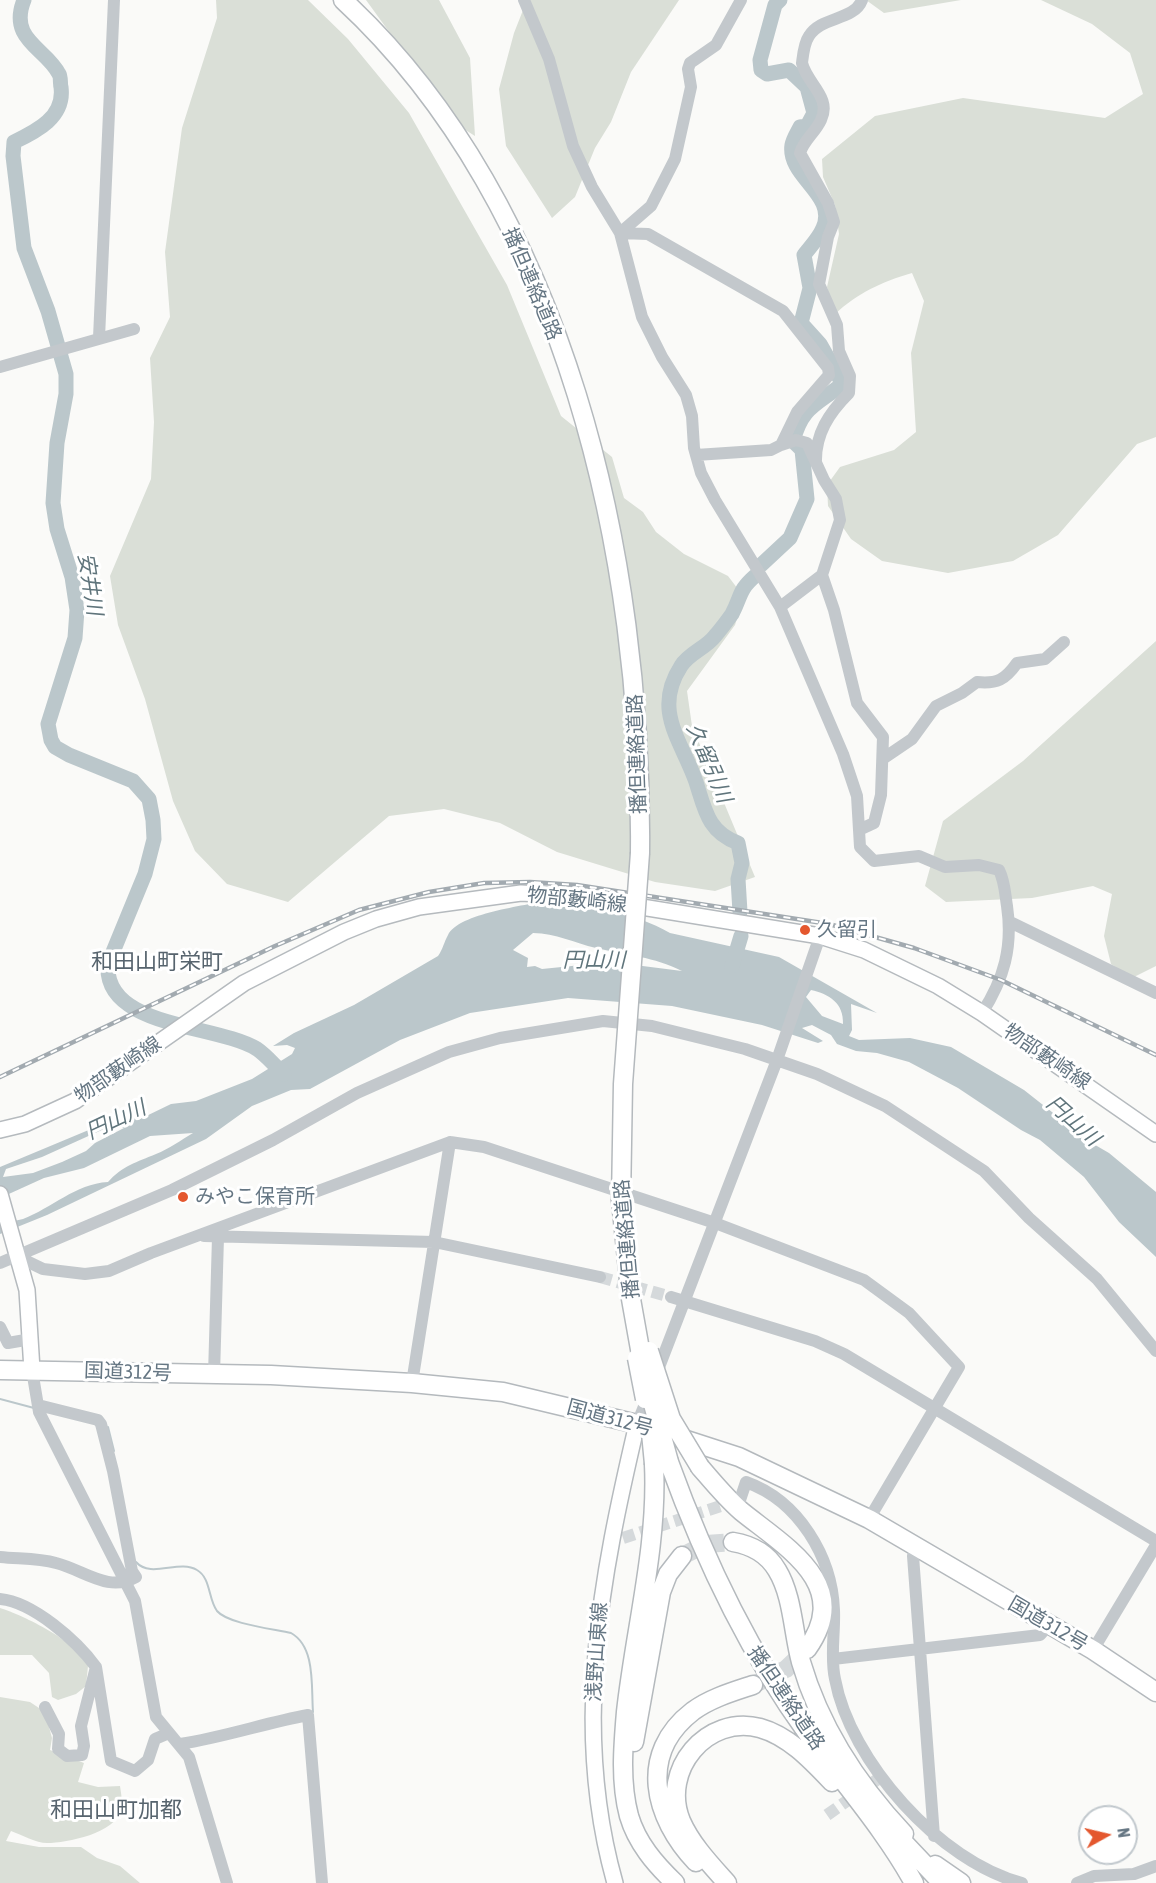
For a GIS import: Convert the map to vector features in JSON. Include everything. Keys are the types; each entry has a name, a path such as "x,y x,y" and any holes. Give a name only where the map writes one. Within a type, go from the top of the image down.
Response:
{"highway":[{"name":"播但連絡道路","path":"343,0 393,52 431,98 465,149 515,240 572,383 605,502 625,607 639,752 640,853 623,1084 621,1201 624,1240 662,1463 741,1631 807,1734 850,1784"},
{"path":"642,1354 672,1419 700,1467 729,1500 789,1547 811,1570 821,1597 821,1617 816,1635 807,1649"},
{"name":"国道312号","path":"0,1370 271,1375 412,1383 503,1392 638,1424 739,1457 869,1519 1093,1650 1156,1692"},
{"path":"662,1463 656,1495 652,1542 632,1660 624,1738 623,1782 633,1827 651,1858 675,1883"},
{"path":"733,1542 761,1552 781,1575 806,1678 850,1784 912,1870 942,1883"},
{"path":"633,1827 629,1807 628,1775 658,1605 668,1574 682,1557"},
{"path":"719,1883 680,1845 667,1825 658,1795 658,1770 671,1736 685,1719 713,1700 753,1685"},
{"path":"727,1883 692,1840 677,1810 676,1787 681,1767 691,1751 705,1737 732,1727 751,1726 770,1732 850,1784 912,1870"},
{"path":"850,1784 912,1870 961,1883"},
{"path":"883,1827 912,1870"}],"main road":[{"name":"物部藪崎線","path":"0,1130 25,1124 75,1101 244,983 344,932 398,913 464,898 521,893 574,896 820,936 864,950 897,965 982,1013 1156,1134"},
{"path":"0,1194 27,1290 32,1370"},
{"name":"浅野山東線","path":"615,1883 607,1853 597,1783 593,1714 597,1632 638,1424"}],"street":[{"path":"99,338 114,0"},
{"path":"524,0 549,59 573,146 592,188 620,233 642,317 658,350 686,394 692,416 696,455 715,500 780,607 843,754 857,796 861,830 860,847 874,861 919,855 945,867 979,865 999,870 1004,880 1010,922 1004,969 994,995 982,1013"},
{"path":"620,233 651,206 675,159 691,87 688,69 690,63 716,45 741,0"},
{"path":"816,463 816,452 822,429 832,410 849,393 850,376 839,351 837,325 819,284 823,258 834,222 828,203 800,153 803,144 821,120 824,102 802,63 808,36 834,18 854,12 862,0"},
{"path":"620,233 648,234 783,311 828,368 829,375 797,412 788,443"},
{"path":"0,367 134,329"},
{"path":"696,455 771,450 788,443 807,443 836,499 840,520 822,575 780,607"},
{"path":"822,575 834,610 857,703 883,737 881,795 874,823 861,830"},
{"path":"884,758 912,739 936,706 945,700 962,693 977,682 995,683 1007,676 1017,663 1045,659 1064,642"},
{"path":"1010,922 1156,993"},
{"path":"638,1424 779,1056 820,936"},
{"path":"0,1263 172,1190 273,1140 357,1093 449,1052 500,1038 603,1021 652,1026 779,1056 885,1106 984,1171 1029,1218 1097,1279 1156,1351"},
{"path":"17,1254 43,1269 85,1274 109,1272 450,1142 484,1147 716,1223 864,1280 909,1313 960,1367 869,1519"},
{"path":"412,1383 450,1142"},
{"path":"200,1236 434,1242 600,1277"},
{"path":"214,1375 218,1237"},
{"path":"671,1297 815,1341 844,1354 1156,1543 1093,1650"},
{"path":"0,1327 8,1343 31,1339"},
{"path":"32,1370 38,1406 135,1601 156,1717 189,1757 227,1883"},
{"path":"0,1557 48,1561 108,1583 125,1583 136,1577 101,1424 98,1420 38,1406"},
{"path":"740,1500 746,1482 755,1485 790,1512 818,1546 827,1563 834,1610 834,1678 843,1711 880,1777 914,1817 934,1836 966,1857 1022,1883"},
{"path":"917,1547 913,1556 934,1836"},
{"path":"0,1599 11,1600 25,1606 48,1622 81,1647 96,1667 111,1761 135,1771 148,1760 155,1739 169,1733"},
{"path":"833,1659 1040,1635 1049,1625"},
{"path":"45,1707 58,1734 58,1749 67,1756 82,1755 84,1746 81,1726 96,1667"},
{"path":"180,1744 225,1737 247,1731 259,1724 308,1715 322,1881"},
{"path":"1077,1883 1094,1876 1134,1874 1156,1866"}],"shaded area":[{"path":"216,0 308,0 348,39 409,113 507,285 561,416 612,457 624,498 643,512 656,532 684,554 728,576 744,597 735,625 687,691 692,726 755,877 715,891 655,882 557,852 500,823 444,809 389,816 288,902 227,884 195,851 173,801 145,699 118,625 110,576 151,479 154,422 150,358 170,317 165,252 182,128 217,18"},
{"path":"366,0 439,0 470,58 475,136 456,124"},
{"path":"527,0 679,0 631,72 611,122 595,148 575,197 552,218 506,146 499,89 514,33"},
{"path":"866,0 961,0 884,13"},
{"path":"1041,0 1156,0 1156,437 1137,444 1058,535 1013,561 948,573 882,561 851,539 828,506 827,485 840,467 894,450 916,432 911,353 924,301 912,273 870,289 835,314 827,287 839,234 835,205 823,177 822,159 875,116 963,98 1105,118 1143,94 1130,53 1092,24"},
{"path":"1156,641 1156,966 1132,978 1111,964 1104,936 1112,894 1093,886 1032,898 946,902 925,886 943,821 1023,761"},
{"path":"0,1608 36,1623 74,1648 88,1666 86,1686 76,1694 58,1700 52,1697 49,1673 32,1655 0,1655"},
{"path":"0,1697 30,1702 45,1712 52,1738 50,1750 84,1763 78,1782 98,1787 120,1786 122,1801 117,1818 101,1831 90,1835 78,1839 43,1843 11,1831 6,1841 39,1847 81,1847 97,1858 120,1866 140,1883 0,1883"}],"water":[{"name":"円山川","path":"549,900 611,911 642,920 670,933 779,957 877,1013 851,1004 852,1030 849,1036 859,1040 910,1038 951,1047 1024,1090 1090,1142 1109,1153 1156,1192 1156,1257 1119,1222 1084,1177 1040,1140 958,1088 909,1062 877,1053 856,1051 837,1044 831,1035 812,1025 802,1028 823,1041 818,1043 762,1025 672,1006 568,998 470,1013 400,1040 310,1089 291,1090 252,1106 206,1139 47,1215 0,1234 0,1223 23,1219 85,1187 108,1182 124,1168 166,1150 193,1133 150,1136 84,1168 44,1178 0,1198 0,1167 127,1114 138,1120 171,1104 196,1101 252,1079 292,1054 295,1048 287,1045 273,1046 294,1033 354,1005 438,956 448,935 455,927 478,916","holes":["533,933 651,959 682,971 611,962 542,969 535,966 527,967 528,958 513,950","811,990 829,997 841,1010 843,1024 822,1016 806,997","115,1124 124,1128 95,1143 86,1151 62,1162 33,1173 3,1177 6,1169 42,1157"]}],"waterway":[{"name":"安井川","path":"24,0 20,14 21,25 31,42 60,75 61,87 59,107 54,115 40,128 14,142 13,156 24,248 48,311 66,374 66,394 57,443 53,503 57,529 72,577 77,610 75,638 48,724 51,740 55,747 69,755 133,781 149,799 154,839 145,874 108,964 111,985 123,1001 142,1012 165,1021 239,1041 257,1049 284,1074"},
{"name":"久留引川","path":"761,565 790,538 807,499 802,450 793,441 797,430 805,414 840,386 841,381 820,344 801,323 810,288 804,255 821,232 826,216 824,206 797,167 793,156 792,145 795,136 800,127 807,126 814,113 807,87 789,70 767,74 761,70 760,60 775,5 780,0"},
{"name":"久留引川","path":"740,912 738,879 742,863 738,843 720,833 705,811 696,782 672,726 669,697 681,666 717,633 732,614 743,590 755,576"},
{"name":"久留引川","path":"732,966 741,936"},
{"path":"0,1399 34,1408"},
{"path":"108,1427 114,1451"},
{"path":"136,1562 149,1569 182,1566 197,1570 205,1578 214,1606 223,1616 241,1623 291,1633 299,1639 305,1648 311,1668 313,1712"}],"tunnel":[{"path":"600,1277 671,1297"},
{"path":"623,1538 736,1501"},
{"path":"682,1556 706,1544 733,1542"},
{"path":"757,1683 786,1669 807,1649"},
{"path":"827,1815 878,1779"}],"railway":[{"path":"0,1077 275,946 359,910 429,892 484,883 530,882 577,885 829,924 914,948 1001,980 1156,1055"}],"place":[{"name":"久留引","path":"805,930"},
{"name":"みやこ保育所","path":"183,1197"}],"district":[{"name":"和田山町栄町","path":"157,962"},
{"name":"和田山町加都","path":"116,1810"}]}
